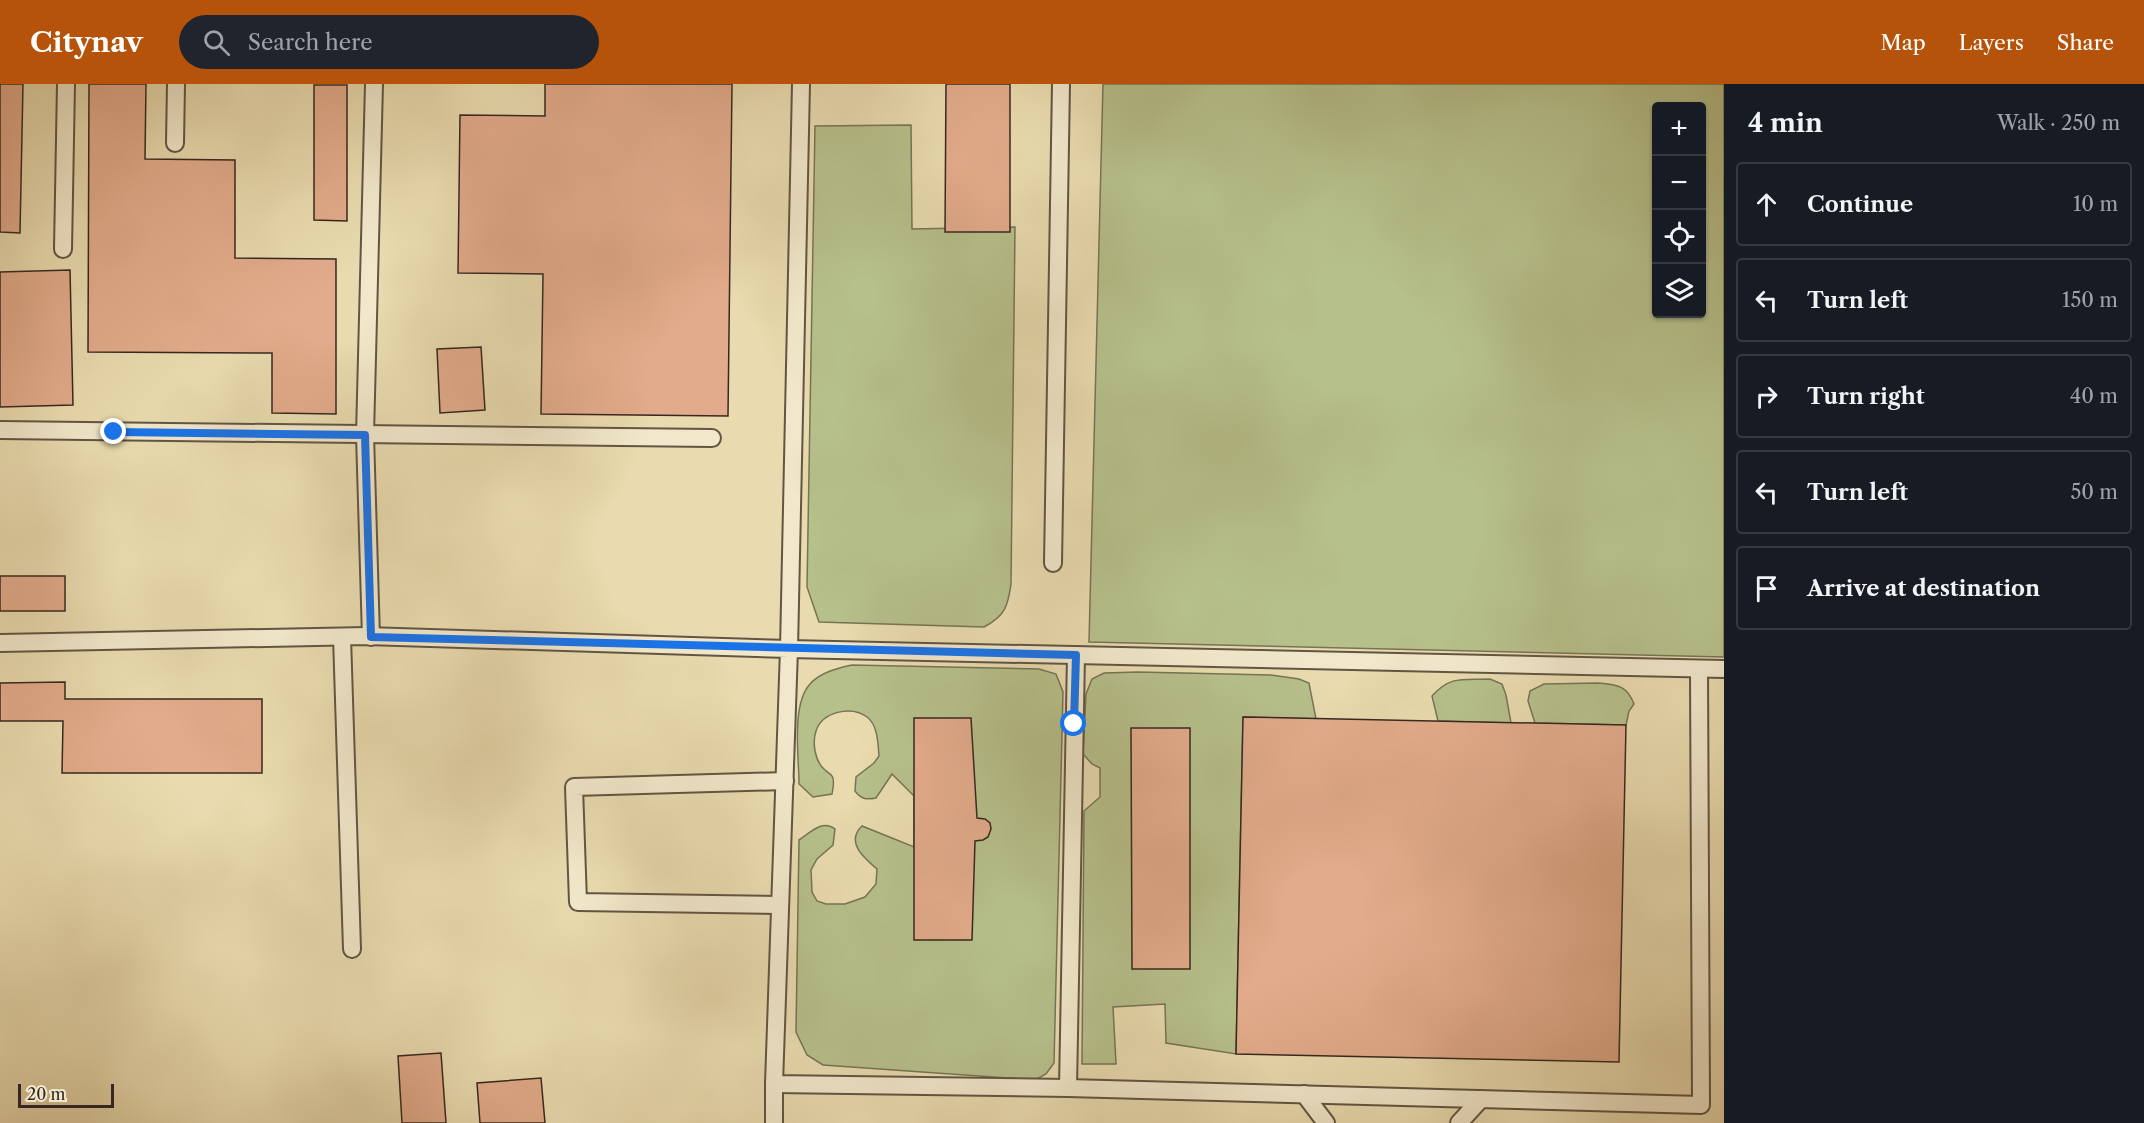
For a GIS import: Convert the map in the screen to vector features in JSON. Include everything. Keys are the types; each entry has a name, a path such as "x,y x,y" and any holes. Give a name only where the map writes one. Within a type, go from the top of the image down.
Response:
{"lane":[{"path":"63,249 66,84"},
{"path":"175,143 176,84"},
{"path":"371,637 365,435 374,84"},
{"path":"774,1123 789,649 801,84"},
{"path":"1053,563 1061,84"},
{"path":"0,430 712,438"},
{"path":"342,637 352,949"},
{"path":"0,643 371,637 789,649 1724,669"},
{"path":"1068,1088 1076,655"},
{"path":"774,1084 1068,1088 1701,1105 1699,669"},
{"path":"780,905 578,902 574,786 785,781"},
{"path":"1304,1094 1326,1123"},
{"path":"1459,1123 1481,1099"}],"green space":[{"path":"1103,84 1724,84 1724,657 1089,642"},
{"path":"911,125 912,229 1015,227 1011,584 1004,610 997,619 984,627 819,622 807,587 815,126"},
{"path":"852,665 1039,669 1056,674 1063,692 1054,1063 1046,1074 1035,1080 823,1065 807,1055 796,1032 799,840 821,826 830,826 835,829 833,845 817,859 811,870 812,892 817,901 826,904 845,904 865,897 876,884 877,869 862,855 856,844 857,832 862,826 914,847 914,796 892,774 876,798 864,798 855,791 856,777 879,756 877,735 871,720 860,713 838,712 824,719 816,731 815,752 822,767 833,778 832,794 813,797 799,784 797,732 800,705 804,693 819,676"},
{"path":"1104,673 1271,675 1299,679 1309,683 1316,719 1243,717 1236,1054 1166,1043 1165,1004 1113,1007 1116,1064 1082,1064 1084,811 1100,797 1100,768 1092,764 1083,754 1086,694 1092,679"},
{"path":"1490,679 1502,684 1511,723 1438,721 1432,696 1439,689 1458,680"},
{"path":"1598,683 1620,687 1628,693 1634,704 1629,711 1626,725 1535,723 1528,701 1530,691 1544,684"}],"building":[{"path":"0,84 23,84 20,233 0,232"},
{"path":"89,84 146,84 145,159 235,160 235,258 336,259 336,414 272,413 272,353 88,352"},
{"path":"545,84 732,84 728,416 541,414 543,274 458,273 460,115 545,116"},
{"path":"946,84 1010,84 1010,232 945,232"},
{"path":"314,85 347,85 347,221 314,220"},
{"path":"70,270 73,405 0,407 0,272"},
{"path":"481,347 485,410 440,413 437,349"},
{"path":"0,576 65,576 65,611 0,611"},
{"path":"65,682 65,699 262,699 262,773 62,773 63,721 0,721 0,683"},
{"path":"1243,717 1626,725 1619,1062 1236,1054"},
{"path":"914,718 971,718 977,818 985,819 990,823 991,829 988,837 975,841 972,940 914,940"},
{"path":"1131,728 1190,728 1190,969 1132,969"},
{"path":"441,1053 446,1123 402,1123 398,1056"},
{"path":"541,1078 545,1123 480,1123 477,1083"}],"route":[{"path":"114,432 365,435 371,637 1076,655 1074,724"}]}
